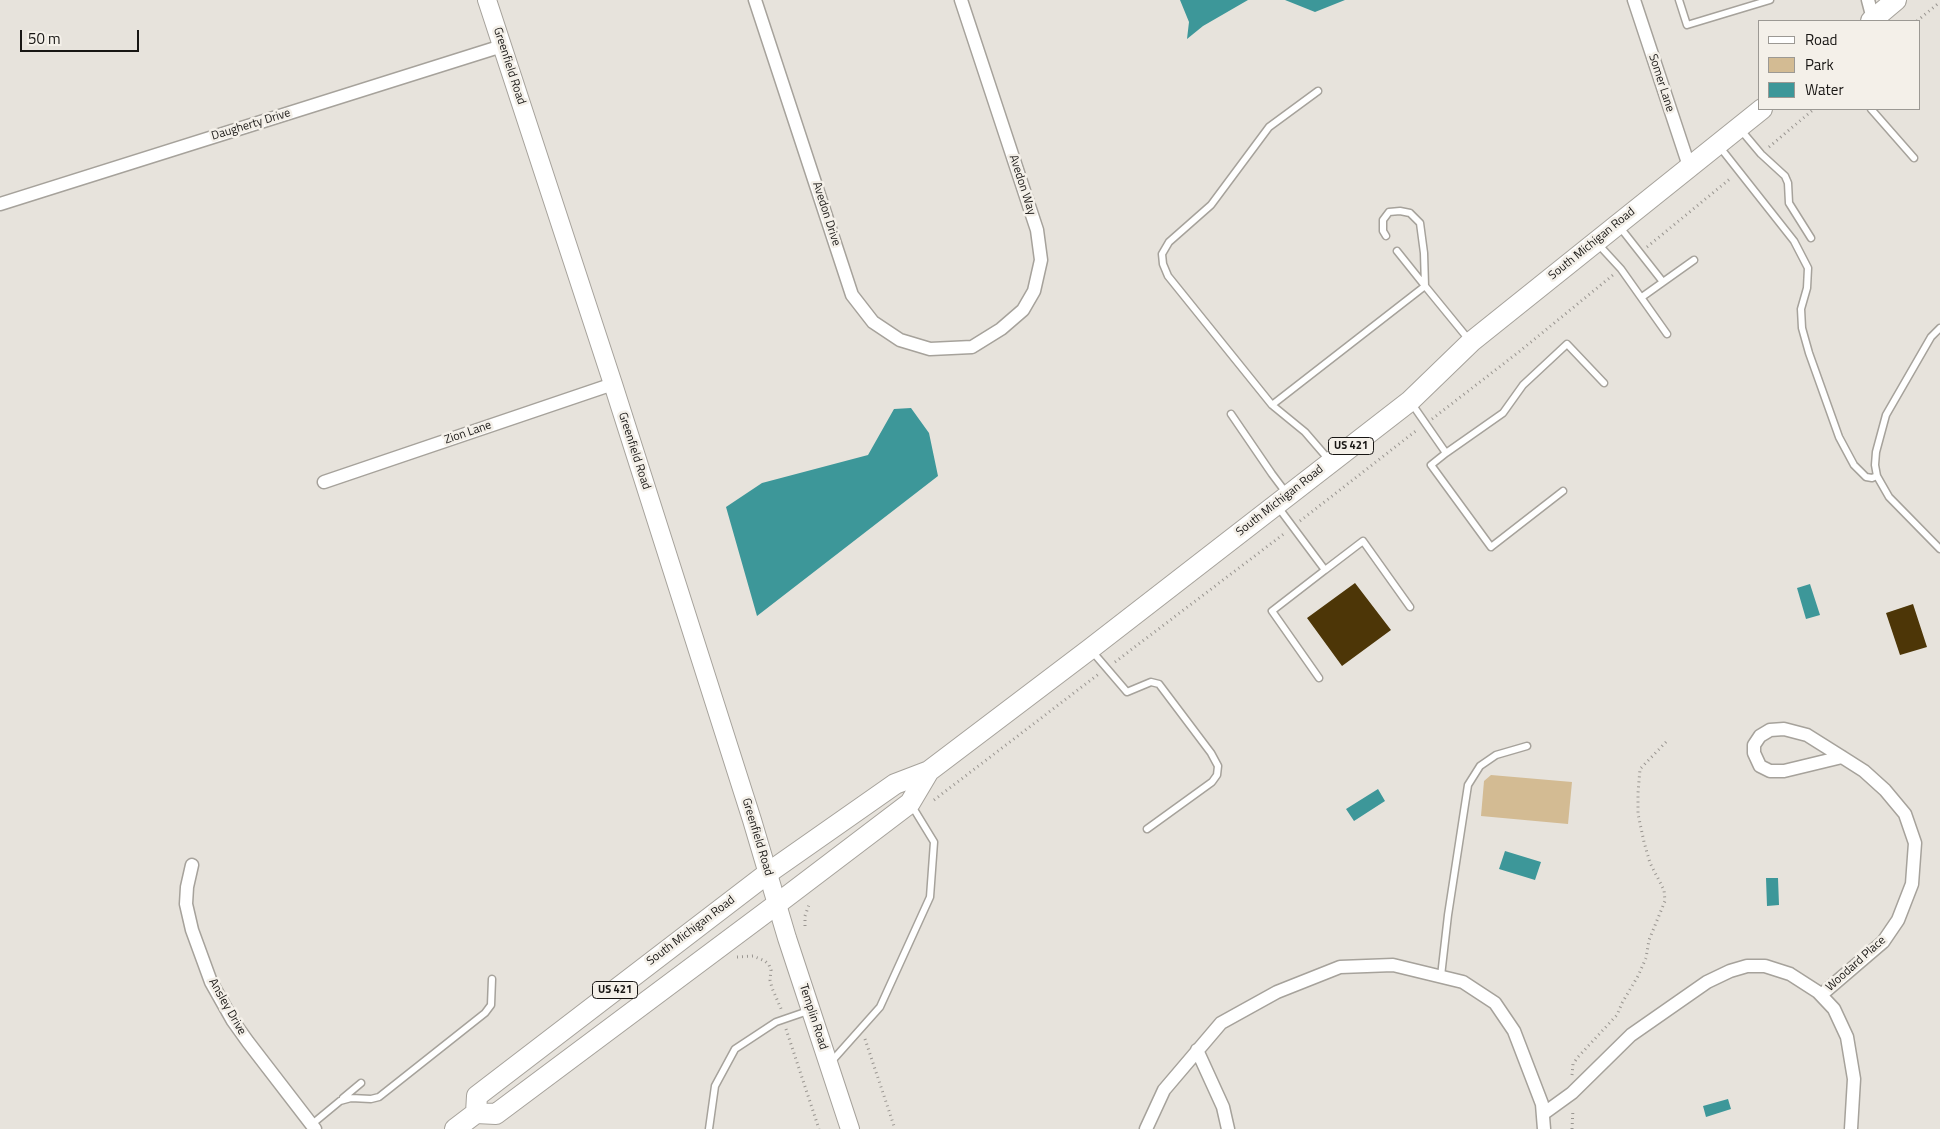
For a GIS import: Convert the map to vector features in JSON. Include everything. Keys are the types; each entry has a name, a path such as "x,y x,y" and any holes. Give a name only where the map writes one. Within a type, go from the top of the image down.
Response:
{"main road":[{"path":"1872,20 1896,0"},
{"name":"South Michigan Road","path":"929,771 913,808 777,904 496,1114 476,1113 477,1096 768,873 895,784 929,771 1410,401 1471,342 1717,143 1761,110"},
{"path":"455,1129 476,1113"}],"street":[{"name":"Greenfield Road","path":"487,0 612,384 777,904"},
{"name":"Avedon Drive","path":"755,0 852,295 873,322 900,340 930,349 972,347"},
{"name":"Avedon Way","path":"961,0 1037,230 1041,260 1034,291 1022,310 1001,329 972,347"},
{"name":"Somer Lane","path":"1634,0 1689,166"},
{"path":"1868,0 1872,20"},
{"name":"Daugherty Drive","path":"0,204 502,46"},
{"name":"Zion Lane","path":"324,482 612,384"},
{"name":"Woodard Place","path":"1821,995 1883,942 1898,920 1912,884 1915,843 1905,814 1878,784 1864,771 1842,757 1807,735 1784,729 1770,730 1760,736 1754,745 1754,753 1760,766 1770,771 1784,771 1842,757"},
{"name":"Ansley Drive","path":"192,865 187,886 186,904 192,930 211,982 243,1035 313,1127"},
{"name":"Templin Road","path":"777,904 850,1129"},
{"path":"1146,1129 1164,1090 1221,1023 1277,992 1340,967 1393,965 1464,982 1495,1003 1514,1031 1542,1104 1544,1129"},
{"path":"1542,1114 1572,1094 1631,1035 1707,982 1747,966 1765,966 1790,974 1821,995 1834,1009 1847,1037 1854,1079 1851,1129"},
{"path":"1197,1050 1223,1107 1228,1129"}],"lane":[{"path":"1679,0 1687,25 1770,0"},
{"path":"1318,91 1269,126 1211,205 1169,242 1162,254 1163,264 1168,276 1272,405 1305,432 1331,462"},
{"path":"1872,110 1914,158"},
{"path":"1739,128 1761,154 1785,176 1788,183 1789,203 1811,238"},
{"path":"1717,143 1794,241 1808,268 1807,288 1801,309 1802,328 1809,352 1838,437 1854,465 1866,476 1872,478 1878,476"},
{"path":"1386,236 1383,231 1382,220 1388,212 1400,211 1410,213 1420,223 1424,254 1425,286"},
{"path":"1617,224 1663,282"},
{"path":"1596,241 1621,269 1667,334"},
{"path":"1397,251 1471,342"},
{"path":"1642,297 1694,260"},
{"path":"1272,405 1425,286"},
{"path":"1940,328 1931,337 1886,415 1876,452 1878,476 1889,498 1940,549"},
{"path":"1563,491 1490,547 1431,465 1503,413 1523,385 1567,344 1604,383"},
{"path":"1410,401 1446,453"},
{"path":"1232,414 1272,474 1293,526 1325,570"},
{"path":"1319,678 1272,611 1363,541 1410,607"},
{"path":"1090,649 1127,692 1151,682 1159,684 1211,753 1218,766 1217,775 1212,782 1146,828"},
{"path":"1441,976 1448,915 1468,784 1480,766 1496,755 1526,746"},
{"path":"828,1064 880,1008 930,897 934,842 913,808"},
{"path":"340,1101 351,1098 371,1099 379,1097 485,1013 491,1005 492,979"},
{"path":"709,1129 715,1086 735,1050 776,1022 810,1010"},
{"path":"313,1127 361,1083"}],"path":[{"path":"1918,20 1940,2"},
{"path":"1761,154 1813,110"},
{"path":"1640,254 1740,172"},
{"path":"913,808 1107,668 1520,351 1621,269"},
{"path":"1572,1129 1571,1079 1573,1064 1617,1015 1646,958 1649,940 1665,901 1664,890 1650,863 1644,842 1638,814 1638,792 1640,769 1667,741"},
{"path":"805,926 807,908 813,898"},
{"path":"734,958 745,955 766,961 771,970 770,980 782,1012"},
{"path":"786,1027 819,1129"},
{"path":"861,1027 895,1129"}],"green space":[{"path":"1491,775 1572,782 1568,824 1481,816 1484,781"}],"water":[{"path":"1180,0 1248,0 1203,26 1187,39 1189,22"},
{"path":"1285,0 1345,0 1315,12"},
{"path":"911,408 929,433 938,476 757,616 726,507 762,483 868,455 894,409"},
{"path":"1810,584 1820,615 1806,619 1797,588"},
{"path":"1378,789 1385,801 1354,821 1346,809"},
{"path":"1505,851 1541,862 1535,880 1499,869"},
{"path":"1766,878 1778,878 1779,905 1767,906"},
{"path":"1728,1099 1731,1109 1706,1117 1703,1106"}],"building":[{"path":"1355,583 1391,630 1342,666 1307,618"},
{"path":"1913,604 1927,647 1900,655 1886,613"}]}
